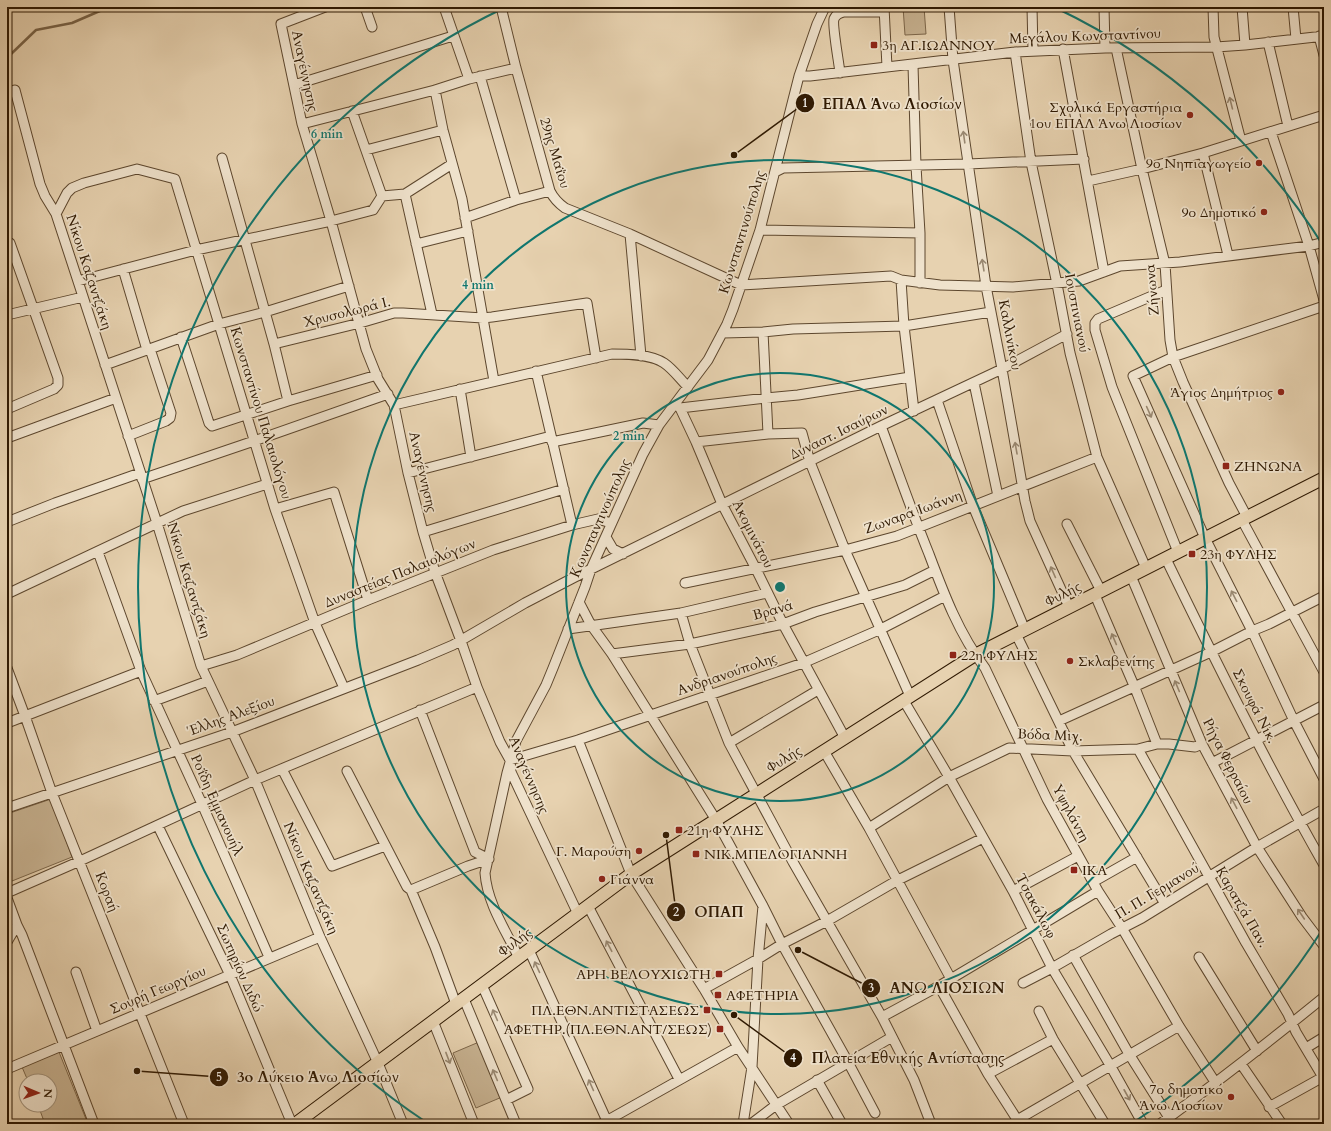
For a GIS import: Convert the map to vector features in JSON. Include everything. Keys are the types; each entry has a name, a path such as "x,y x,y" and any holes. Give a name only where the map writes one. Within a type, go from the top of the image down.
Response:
{"main road":[{"name":"Φυλής","path":"295,1124 309,1120 378,1063 631,874 907,698 976,655 1324,478"}],"street":[{"name":"Αναγέννησης","path":"325,7 281,24 302,124 331,221 366,349 377,375 394,405 422,532 435,572 477,686 500,742 510,760 511,772 578,914"},
{"path":"365,7 372,27"},
{"path":"444,7 469,79"},
{"name":"29ης Μαΐου","path":"501,7 516,68 550,191 558,204 630,234 741,285"},
{"name":"Κωνσταντινούπολης","path":"519,958 489,897 485,873 510,760 516,741 546,685 591,569 643,454 659,425 677,406 688,387 708,360 723,333 760,230 799,76 817,24 825,7"},
{"name":"Καλλινίκου","path":"949,7 953,60 986,286 1022,487 1030,521 1069,607"},
{"path":"1032,7 1034,51"},
{"path":"1104,7 1105,48"},
{"path":"1214,7 1214,33 1216,46 1241,141"},
{"path":"1242,7 1244,45"},
{"path":"1293,7 1296,39"},
{"path":"840,73 833,26 835,16 844,12 884,9 887,67"},
{"path":"294,85 454,36"},
{"path":"1321,36 1324,55"},
{"name":"Μεγάλου Κωνσταντίνου","path":"799,76 840,73 1016,52 1063,49 1244,45 1321,36"},
{"path":"1268,42 1288,126"},
{"name":"Ζήνωνα","path":"1116,48 1164,264 1170,340 1173,357 1181,379 1226,476 1244,519 1324,672"},
{"path":"1063,49 1104,272"},
{"name":"Ιουστινιανού","path":"1016,52 1031,162 1070,353 1097,458 1146,568"},
{"path":"913,64 916,166 920,233 920,283"},
{"path":"302,124 435,90 480,76 516,68"},
{"path":"480,76 516,200"},
{"path":"435,90 443,130 462,199 494,381"},
{"name":"Νίκου Καζαντζάκη","path":"11,91 40,184 45,196 56,214 202,666 255,780 320,937 378,1063 403,1124"},
{"path":"352,111 382,196"},
{"path":"1088,181 1142,169 1202,153 1324,116"},
{"path":"366,150 443,130"},
{"path":"1271,132 1309,246 1324,300"},
{"path":"1202,153 1228,255"},
{"path":"222,158 274,344 288,401"},
{"path":"775,172 783,168 916,166 1084,159"},
{"path":"382,196 405,194 452,164"},
{"name":"Κωνσταντίνου Παλαιολόγου","path":"56,214 67,193 72,188 84,183 137,168 175,179 275,509 315,623 344,688"},
{"path":"465,218 516,200 550,191"},
{"path":"405,194 432,314"},
{"path":"78,281 196,250 331,221 373,210 382,196"},
{"path":"760,230 920,233"},
{"path":"416,244 468,231"},
{"path":"630,234 641,356"},
{"path":"741,285 891,276 901,280 940,285 1013,287 1057,284 1079,281 1120,266 1164,264 1309,246 1324,242"},
{"path":"7,409 54,389 58,385 58,378 10,243"},
{"path":"123,269 148,349 171,413 170,418 166,421 128,436"},
{"path":"901,280 904,326 914,411"},
{"path":"105,365 219,324 265,312 349,286"},
{"path":"1166,290 1103,317 1095,323 1095,330 1112,387 1178,552"},
{"path":"7,315 83,297"},
{"name":"Χρυσολωρά Ι.","path":"274,344 394,313 483,318 587,303 596,358"},
{"path":"1324,306 1173,357 1134,376 1205,538 1252,631 1294,721 1324,779"},
{"path":"723,333 763,332 793,329 904,326 991,312"},
{"path":"696,442 768,434 763,332"},
{"name":"Δυναστ. Ισαύρων","path":"461,641 467,636 525,603 591,569 881,426 974,383 1067,334"},
{"path":"181,337 209,423 212,426 288,401 377,375"},
{"path":"394,405 536,371 584,362 612,354 658,359 688,387"},
{"path":"536,371 572,525"},
{"path":"677,406 798,395 910,377"},
{"path":"974,383 998,496"},
{"path":"460,389 471,457"},
{"path":"7,522 55,502 254,441 388,394"},
{"path":"7,438 116,398"},
{"path":"937,400 973,506 1021,632 1059,721 1073,751 1165,904"},
{"name":"Ακομινάτου","path":"677,406 696,442 722,504 783,624 845,738"},
{"path":"408,473 552,439 643,423 659,425"},
{"name":"Υψηλάντη","path":"881,426 945,596 954,616 985,668 1047,799 1098,891 1122,928 1179,1026 1215,1082"},
{"name":"Τσακάλωφ","path":"768,434 802,433 810,462 845,550 881,629 907,698 949,777 1034,929 1052,968 1110,1065 1143,1124"},
{"name":"Ζωναρά Ιωάννη","path":"685,584 845,550 897,536 1097,458"},
{"path":"7,594 183,511 267,484"},
{"path":"422,532 564,489"},
{"path":"275,509 334,492 368,600"},
{"name":"Δυναστείας Παλαιολόγων","path":"202,666 237,655 435,572 493,550 572,525 598,519 611,523"},
{"path":"1067,524 1098,593 1157,744"},
{"path":"606,538 613,549 623,554"},
{"name":"Ροΐδη Εμμανουήλ","path":"98,552 141,671 270,957"},
{"name":"Σκουφά Νικ.","path":"1166,559 1256,739 1324,865"},
{"name":"Βρανά","path":"612,654 690,644 783,624 815,612 905,585 935,570"},
{"name":"Ρήγα Φερραίου","path":"1131,576 1202,744 1257,847 1302,917 1324,946"},
{"path":"568,628 680,613 768,593"},
{"name":"Ανδριανούπολης","path":"510,760 578,740 803,662 881,629 945,596"},
{"path":"1059,721 1212,652 1324,596"},
{"path":"579,602 591,625 612,654 716,820 875,1113"},
{"path":"680,613 690,644 729,743 793,862 882,1017 914,1080 931,1124"},
{"name":"Έλλης Αλεξίου","path":"7,808 232,732 418,660 461,641"},
{"name":"Κοραή","path":"7,668 52,793 184,1124"},
{"path":"7,723 141,671"},
{"path":"154,701 208,681"},
{"path":"7,893 158,826 255,780 477,686"},
{"path":"729,743 818,690"},
{"path":"1212,763 1324,705"},
{"path":"420,710 475,852 489,859"},
{"path":"578,740 631,874 704,989 738,1047 789,1124"},
{"name":"Βόδα Μιχ.","path":"870,828 949,777 1009,748 1073,751 1138,749 1157,744 1195,747 1202,744"},
{"name":"Καρατζά Παν.","path":"1138,749 1246,943 1288,1014 1296,1032 1324,1078"},
{"path":"824,751 870,828 950,979"},
{"path":"282,769 332,866 386,846"},
{"path":"347,771 407,887 411,890 435,947 516,1124"},
{"path":"504,790 517,786"},
{"name":"Π. Π. Γερμανού","path":"1024,983 1165,904 1257,847 1324,809"},
{"name":"Σωτηρίου Διδώ","path":"158,826 230,975 292,1124"},
{"path":"704,989 898,880 983,838"},
{"path":"1013,891 1078,856"},
{"path":"1093,882 1137,857"},
{"path":"411,890 468,866 489,859"},
{"path":"882,1017 939,986 1098,891"},
{"path":"7,898 94,1124"},
{"path":"588,906 679,1079"},
{"path":"743,1124 752,1067 758,959 763,906"},
{"path":"7,927 17,924"},
{"path":"7,942 17,924"},
{"name":"Σουρή Γεωργίου","path":"7,1069 320,937"},
{"path":"529,950 604,1123 679,1079 738,1047"},
{"path":"1073,955 1129,1054 1171,1121"},
{"path":"1199,957 1257,1051"},
{"path":"76,972 96,1031"},
{"path":"482,985 528,1089 506,1100"},
{"path":"939,986 988,1074 1018,1122 1110,1065 1179,1026"},
{"path":"1160,1124 1171,1121 1215,1082 1241,1064 1324,997"},
{"path":"1039,1012 1053,1039 1105,1124"},
{"path":"433,1021 474,1124"},
{"path":"751,1124 776,1105 892,1037"},
{"path":"1306,1048 1324,1037"},
{"path":"988,1074 1053,1039"},
{"path":"1241,1064 1282,1124"},
{"path":"1269,1107 1324,1078"},
{"path":"817,1080 842,1124"},
{"path":"1320,1124 1324,1122"}],"shaded area":[{"path":"903,7 924,7 926,34 905,35"},
{"path":"51,799 72,857 7,883 7,814"},
{"path":"479,1042 502,1097 476,1108 453,1053"},
{"path":"59,1052 88,1124 45,1124 41,1113 58,1113 58,1073 25,1073 22,1067"}],"waterway":[{"path":"7,56 10,55 36,30 72,23 109,7"}],"place":[{"name":"3η ΑΓ.ΙΩΑΝΝΟΥ","path":"874,45"},
{"name":"Σχολικά Εργαστήρια 1ου ΕΠΑΛ Άνω Λιοσίων","path":"1190,115"},
{"name":"ΕΠΑΛ Άνω Λιοσίων","path":"734,155"},
{"name":"9ο Νηπιαγωγείο","path":"1259,163"},
{"name":"9ο Δημοτικό","path":"1264,212"},
{"name":"Άγιος Δημήτριος","path":"1281,392"},
{"name":"ΖΗΝΩΝΑ","path":"1226,466"},
{"name":"23η ΦΥΛΗΣ","path":"1192,554"},
{"name":"22η ΦΥΛΗΣ","path":"953,655"},
{"name":"Σκλαβενίτης","path":"1070,661"},
{"name":"21η ΦΥΛΗΣ","path":"679,830"},
{"name":"ΟΠΑΠ","path":"666,835"},
{"name":"Γ. Μαρούση","path":"639,851"},
{"name":"ΝΙΚ.ΜΠΕΛΟΓΙΑΝΝΗ","path":"696,854"},
{"name":"ΙΚΑ","path":"1074,870"},
{"name":"Γιάννα","path":"602,879"},
{"name":"ΑΝΩ ΛΙΟΣΙΩΝ","path":"798,950"},
{"name":"ΑΡΗ ΒΕΛΟΥΧΙΩΤΗ","path":"719,974"},
{"name":"ΑΦΕΤΗΡΙΑ","path":"718,995"},
{"name":"ΠΛ.ΕΘΝ.ΑΝΤΙΣΤΑΣΕΩΣ","path":"707,1010"},
{"name":"Πλατεία Εθνικής Αντίστασης","path":"734,1015"},
{"name":"ΑΦΕΤΗΡ.(ΠΛ.ΕΘΝ.ΑΝΤ/ΣΕΩΣ)","path":"720,1029"},
{"name":"3ο Λύκειο Άνω Λιοσίων","path":"137,1071"},
{"name":"7ο δημοτικό Άνω Λιοσίων","path":"1231,1097"}]}
